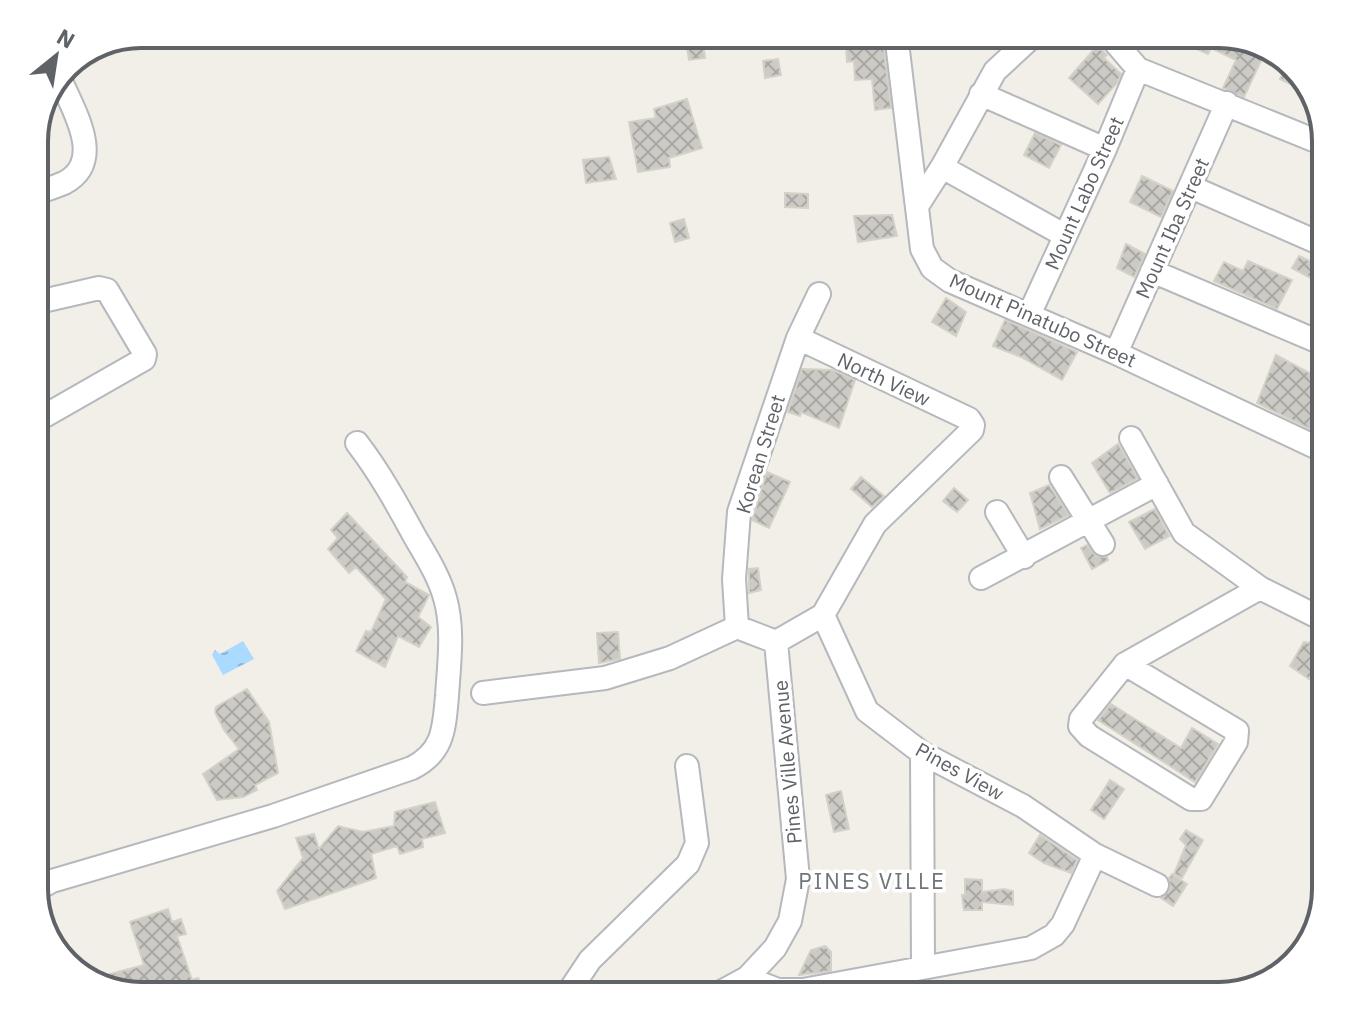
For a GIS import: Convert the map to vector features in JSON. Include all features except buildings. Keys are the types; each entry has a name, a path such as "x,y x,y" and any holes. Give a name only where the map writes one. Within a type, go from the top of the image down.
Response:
{"street":[{"name":"Mount Pinatubo Street","path":"898,48 919,203 922,249 932,268 950,281 1116,353 1312,445"},
{"path":"919,203 995,71 1020,48"},
{"path":"1120,48 1138,69 1312,139"},
{"name":"Mount Labo Street","path":"1029,315 1138,69"},
{"path":"981,94 1105,149"},
{"path":"48,189 66,182 75,174 85,153 86,141 67,96"},
{"name":"Mount Iba Street","path":"1116,353 1227,103"},
{"path":"942,167 1064,235"},
{"path":"1191,187 1312,240"},
{"path":"1152,271 1312,339"},
{"path":"48,300 99,288 107,290 145,354 144,359 48,414"},
{"name":"Korean Street","path":"737,627 734,579 739,512 798,338 819,294"},
{"name":"North View","path":"798,338 969,419 973,425 972,430 875,524 823,615"},
{"path":"1131,438 1184,533 1260,588 1312,614"},
{"path":"48,883 273,816 412,768 426,761 436,748 444,730 448,670 449,621 445,597 433,568 384,479 357,443"},
{"path":"1061,477 1103,544"},
{"path":"981,578 1157,484"},
{"path":"997,512 1024,557"},
{"path":"1125,664 1237,731 1236,742 1201,799 1191,799 1089,736 1080,726 1081,719 1125,664 1260,588"},
{"path":"483,693 605,678 670,658 737,627 776,642 823,615"},
{"name":"Pines View","path":"823,615 867,711 922,753 1023,806 1095,855 1157,885"},
{"name":"Pines Ville Avenue","path":"740,982 775,948 790,921 798,879 776,642"},
{"path":"922,753 923,967"},
{"path":"575,982 590,960 688,864 697,843 687,766"},
{"path":"845,982 1031,948 1054,935 1063,924 1095,855"},
{"path":"747,978 757,982"}],"water":[{"path":"243,641 254,659 223,675 212,655 215,650 220,654"}],"district":[{"name":"PINES VILLE","path":"872,880"}]}
